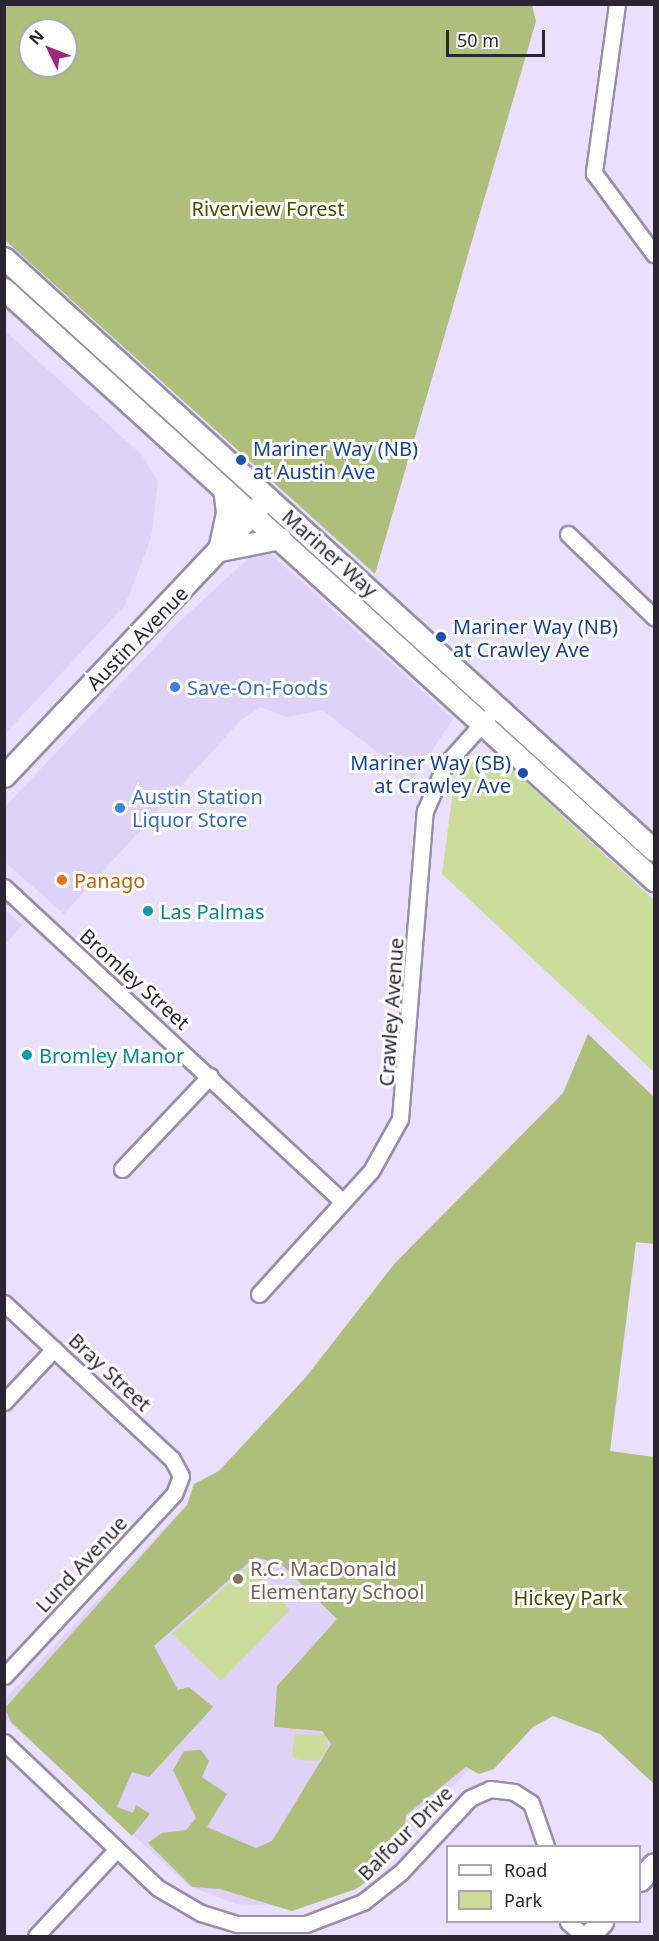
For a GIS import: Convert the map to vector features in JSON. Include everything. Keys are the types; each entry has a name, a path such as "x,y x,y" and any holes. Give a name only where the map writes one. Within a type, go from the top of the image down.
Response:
{"main road":[{"name":"Mariner Way","path":"4,258 500,707 654,850"},
{"name":"Mariner Way","path":"4,289 482,721 654,880"},
{"path":"224,489 227,512 219,550 280,538"},
{"name":"Austin Avenue","path":"4,776 267,497"},
{"path":"641,1878 654,1864"},
{"path":"586,1936 601,1923"}],"street":[{"path":"617,4 594,173 654,254"},
{"path":"568,534 653,613"},
{"name":"Crawley Avenue","path":"260,1294 381,1156 404,1108 425,811 445,765 482,721 500,707"},
{"name":"Bromley Street","path":"4,887 342,1201"},
{"path":"122,1169 210,1076"},
{"name":"Bray Street","path":"4,1303 172,1459 181,1476"},
{"path":"4,1402 54,1349"},
{"name":"Lund Avenue","path":"4,1676 174,1494 181,1476"},
{"name":"Balfour Drive","path":"4,1742 117,1849 184,1905 237,1924 271,1927 328,1918 363,1902 483,1791 507,1790 531,1803 546,1845"},
{"path":"36,1936 117,1849"},
{"path":"569,1923 586,1936"}],"shaded area":[{"path":"5,331 142,455 158,482 151,538 125,605 5,734"},
{"path":"254,553 271,554 453,719 413,779 322,710 287,717 261,707 240,721 64,914 5,862 4,808 177,624"},
{"path":"4,909 22,925 5,945 4,945"},
{"name":"R.C. MacDonald Elementary School","path":"229,1459 512,1723 389,1855 294,1906 236,1904 189,1886 5,1718 4,1700"}],"green space":[{"name":"Riverview Forest","path":"4,5 532,5 536,21 375,574 5,240"},
{"path":"494,753 654,900 654,1072 442,874 453,791 475,758"},
{"name":"Hickey Park","path":"588,1034 654,1097 654,1244 636,1242 610,1451 654,1457 654,1784 600,1734 553,1716 533,1727 494,1769 479,1774 466,1767 406,1815 402,1846 383,1870 356,1889 292,1911 220,1889 192,1887 148,1843 162,1833 186,1830 196,1818 173,1770 184,1751 201,1750 209,1761 202,1777 227,1794 207,1827 256,1848 272,1841 331,1744 322,1731 274,1727 277,1686 337,1619 281,1564 255,1557 154,1646 178,1690 189,1687 213,1707 149,1777 132,1772 117,1807 133,1813 136,1805 150,1814 132,1836 11,1722 5,1708 187,1505 194,1484 219,1471 306,1377 395,1263 563,1093"},
{"path":"249,1566 290,1610 221,1681 172,1634"},
{"path":"295,1734 326,1735 328,1748 318,1761 298,1760 292,1755"}],"place":[{"name":"Mariner Way (NB) at Austin Ave","path":"241,460"},
{"name":"Mariner Way (NB) at Crawley Ave","path":"441,637"},
{"name":"Save-On-Foods","path":"175,687"},
{"name":"Mariner Way (SB) at Crawley Ave","path":"523,773"},
{"name":"Austin Station Liquor Store","path":"120,808"},
{"name":"Panago","path":"62,880"},
{"name":"Las Palmas","path":"148,911"},
{"name":"Bromley Manor","path":"27,1055"},
{"name":"R.C. MacDonald Elementary School","path":"238,1579"}]}
